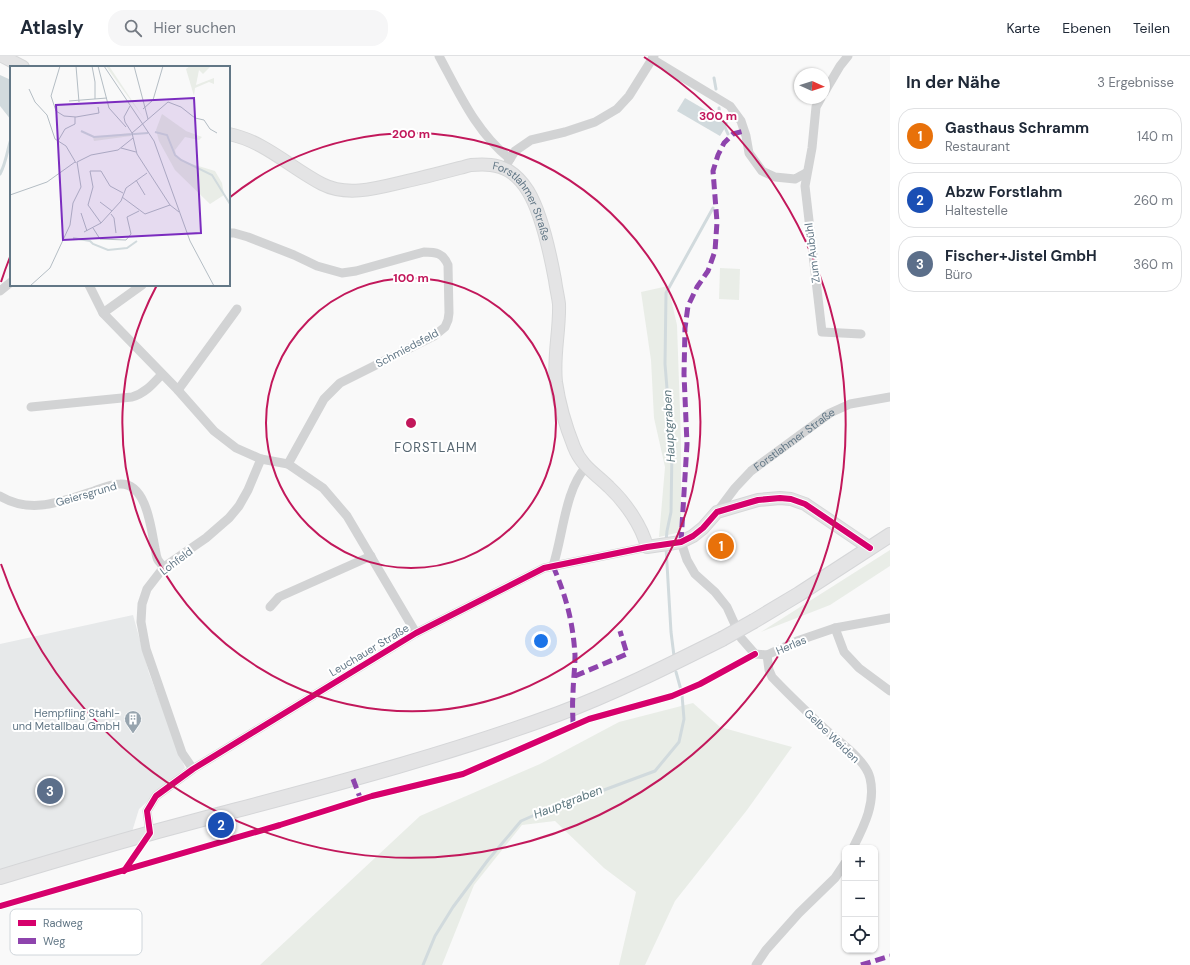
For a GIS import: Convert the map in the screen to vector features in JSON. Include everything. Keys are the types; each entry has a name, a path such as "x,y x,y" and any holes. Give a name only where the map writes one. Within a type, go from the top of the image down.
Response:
{"main road":[{"path":"0,877 150,833 411,763 559,713 624,687 722,639 799,594 890,535"}],"street":[{"path":"2,56 21,66"},
{"path":"439,56 468,109 507,164 515,151 531,140 565,132 595,122 617,109 629,96 653,58 730,106 741,121 746,136 749,153 762,171 775,177 795,179 806,173"},
{"path":"830,83 848,56"},
{"name":"Zum Aubühl","path":"818,104 805,186 822,332 861,334"},
{"name":"Forstlahmer Straße","path":"230,134 241,136 275,154 324,185 346,190 357,191 379,188 471,165 484,164 498,166 507,164 510,171 520,180 528,192 537,213 552,266 559,303 556,382 574,448 586,467 622,500 645,538 647,547 681,542 693,536 703,528 735,488 751,471 830,413 850,404 890,397"},
{"name":"Schmiedsfeld","path":"230,234 234,233 248,237 294,255 317,266 342,274 424,252 440,254 445,258 448,265 449,313 445,327 434,336 340,383 324,399 288,464"},
{"path":"0,291 10,283"},
{"path":"90,286 103,312 214,430 236,448 261,459 288,464 323,488 347,516 416,633"},
{"path":"103,312 141,286"},
{"path":"178,390 236,309"},
{"path":"31,407 141,395 146,392 162,374"},
{"name":"Lohfeld","path":"193,770 182,753 146,649 141,622 142,604 147,589 164,567 206,538 229,518 239,506 248,490 261,459"},
{"path":"553,566 559,548 563,522 573,488 579,475 586,467"},
{"name":"Geiersgrund","path":"0,496 19,505 41,505 61,502 106,486 121,484 129,486 138,492 144,502 157,560 164,567"},
{"path":"717,512 758,500 780,498 791,499 805,504 870,548"},
{"name":"Herlas","path":"681,542 687,560 695,574 715,592 727,607 741,638 755,654 767,655 798,641 835,628 890,618"},
{"name":"Leuchauer Straße","path":"150,833 147,811 156,796 193,770 416,633 544,568 647,547"},
{"path":"270,607 279,597 371,556"},
{"path":"835,628 844,652 859,668 890,691"},
{"name":"Gelbe Weiden","path":"767,655 769,670 772,677 858,759 870,777 870,808 864,826 854,845"},
{"path":"756,965 766,950 799,913 835,878 842,868"}],"shaded area":[{"path":"0,75 10,80 10,119 0,106"},
{"path":"685,98 728,123 720,136 677,111"},
{"path":"720,268 740,269 739,300 719,299"},
{"path":"668,286 677,325 681,440 681,532 659,537 665,467 654,418 651,360 641,292"},
{"path":"890,550 890,566 830,605 761,632"},
{"path":"133,615 149,673 185,768 139,809 131,835 0,873 0,644"},
{"path":"693,703 720,727 792,747 747,810 675,901 645,965 619,965 636,892 604,868 555,821 522,825 474,885 442,965 260,965 420,816 540,764 619,722"}],"waterway":[{"name":"Hauptgraben","path":"714,78 716,89"},
{"name":"Hauptgraben","path":"719,108 720,116 728,134"},
{"path":"0,174 10,143"},
{"name":"Hauptgraben","path":"666,542 671,512 672,450 665,364 666,293 713,208"},
{"name":"Hauptgraben","path":"666,547 671,632 674,656"},
{"name":"Hauptgraben","path":"676,672 681,690"},
{"name":"Hauptgraben","path":"423,965 435,936 453,907 488,860 521,821 562,803 596,793 655,771 679,742 684,719 682,695"}],"marked path":[{"path":"681,542 687,444 684,374 685,328 688,306 697,287 708,271 715,251 717,222 713,171 718,155 724,143 733,134 744,131"},
{"path":"553,566 562,588 573,631 575,655 573,726"},
{"path":"575,676 627,654 620,631"},
{"path":"353,779 361,800"},
{"path":"861,965 890,956"}],"cycle path":[{"path":"124,871 150,833 147,811 156,796 193,769 416,633 544,568 647,547 681,542 693,536 703,528 717,512 758,500 780,498 791,499 805,504 870,548"},
{"path":"0,906 280,825 372,796 463,774 589,719 672,696 700,684 755,654"}],"place":[{"name":"Gasthaus Schramm","path":"721,546"},
{"name":"Hempfling Stahl- und Metallbau GmbH","path":"133,734"},
{"name":"Fischer+Jistel GmbH","path":"50,791"},
{"name":"Abzw Forstlahm","path":"221,825"}],"district":[{"name":"FORSTLAHM","path":"436,447"}]}
